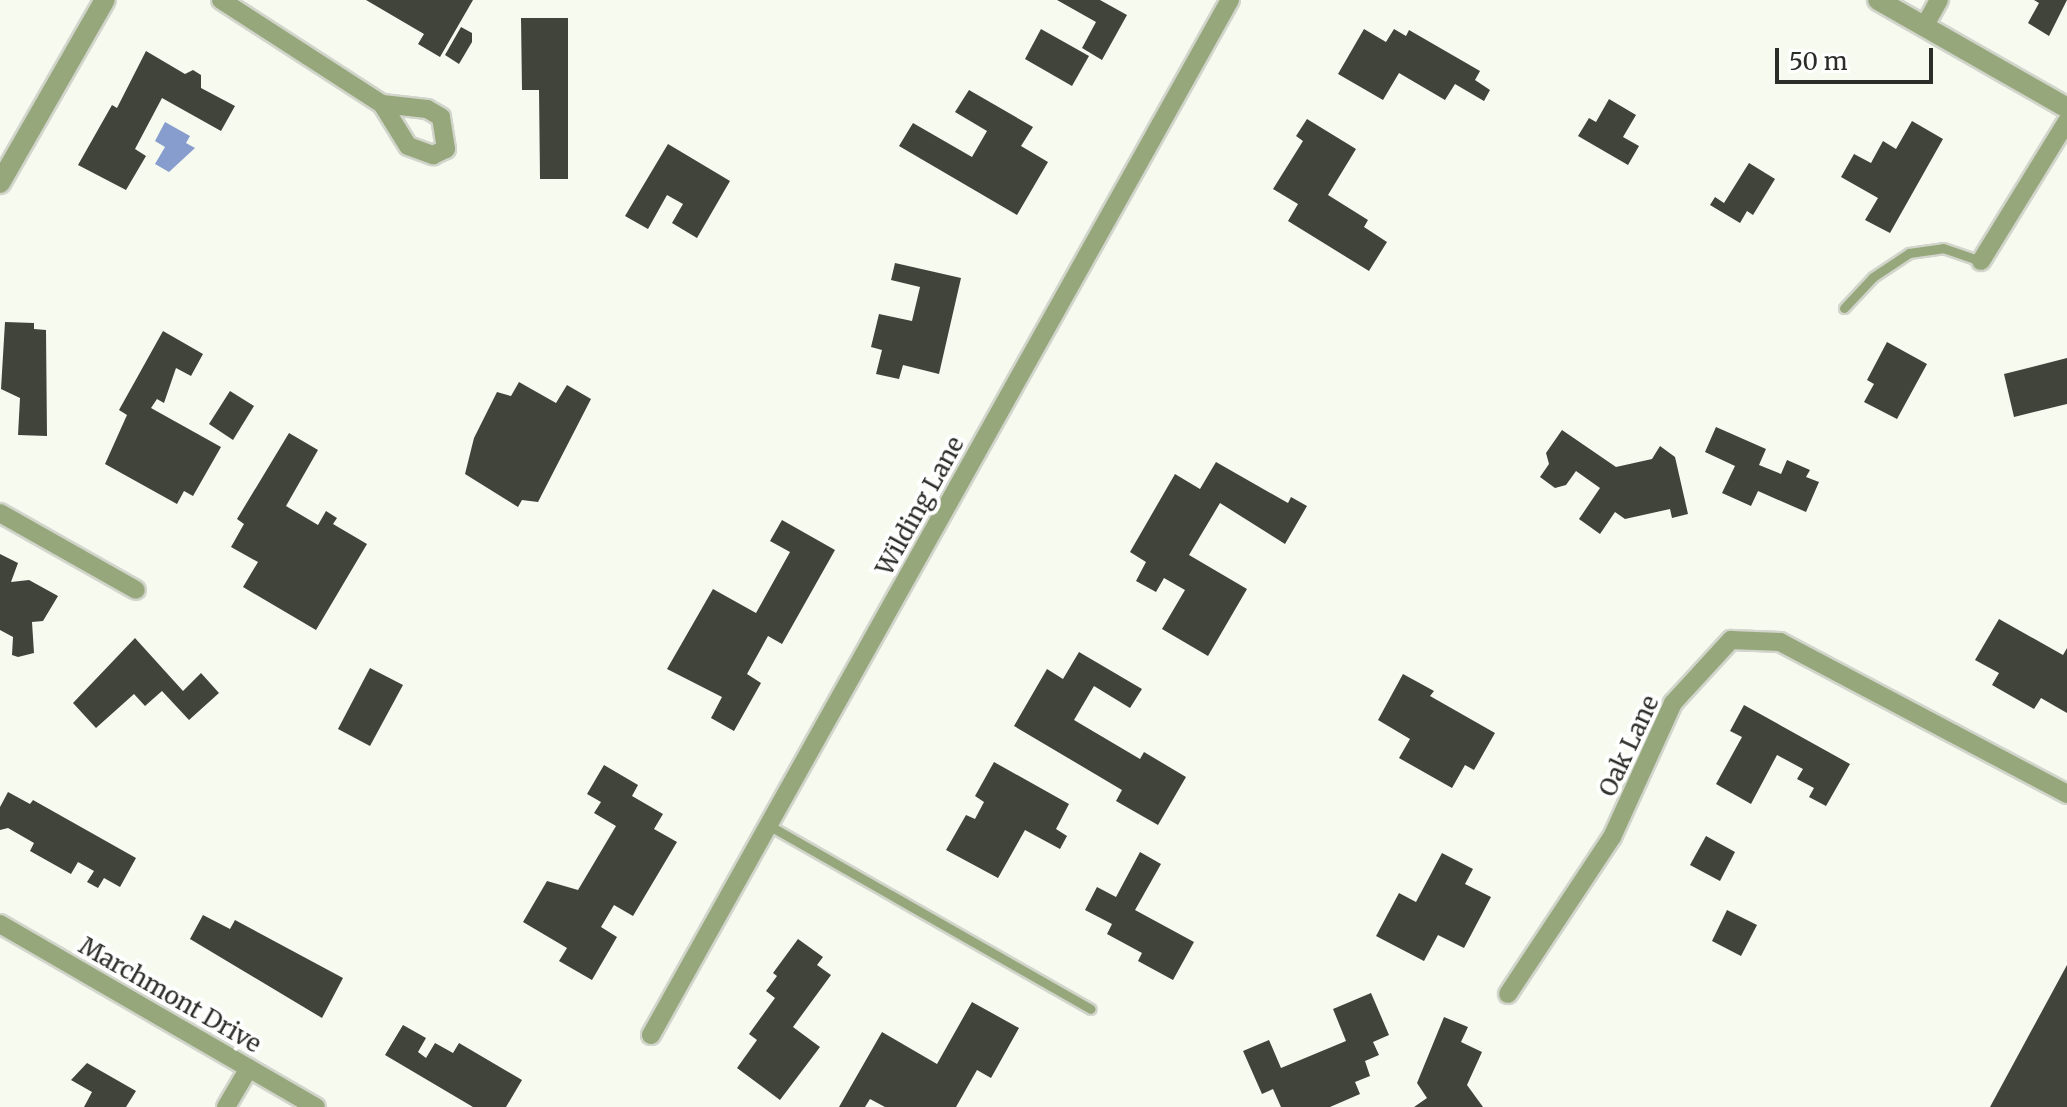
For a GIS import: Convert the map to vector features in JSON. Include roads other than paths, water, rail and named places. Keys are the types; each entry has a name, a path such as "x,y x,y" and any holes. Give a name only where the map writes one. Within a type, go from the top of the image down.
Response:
{"street":[{"path":"0,183 105,0"},
{"path":"221,0 382,104"},
{"name":"Wilding Lane","path":"651,1035 1230,0"},
{"path":"1878,0 2067,108"},
{"path":"1924,27 1939,0"},
{"path":"1981,261 2067,121"},
{"path":"0,513 136,590"},
{"name":"Oak Lane","path":"1508,994 1612,837 1673,703 1731,640 1780,642 2067,794"},
{"name":"Marchmont Drive","path":"0,924 316,1107"},
{"path":"226,1107 249,1068"}],"lane":[{"path":"1844,308 1873,277 1909,253 1943,248 1981,261"},
{"path":"770,826 1091,1009"}],"water":[{"path":"165,122 190,136 186,143 195,148 169,172 155,164 165,147 155,141"}]}
